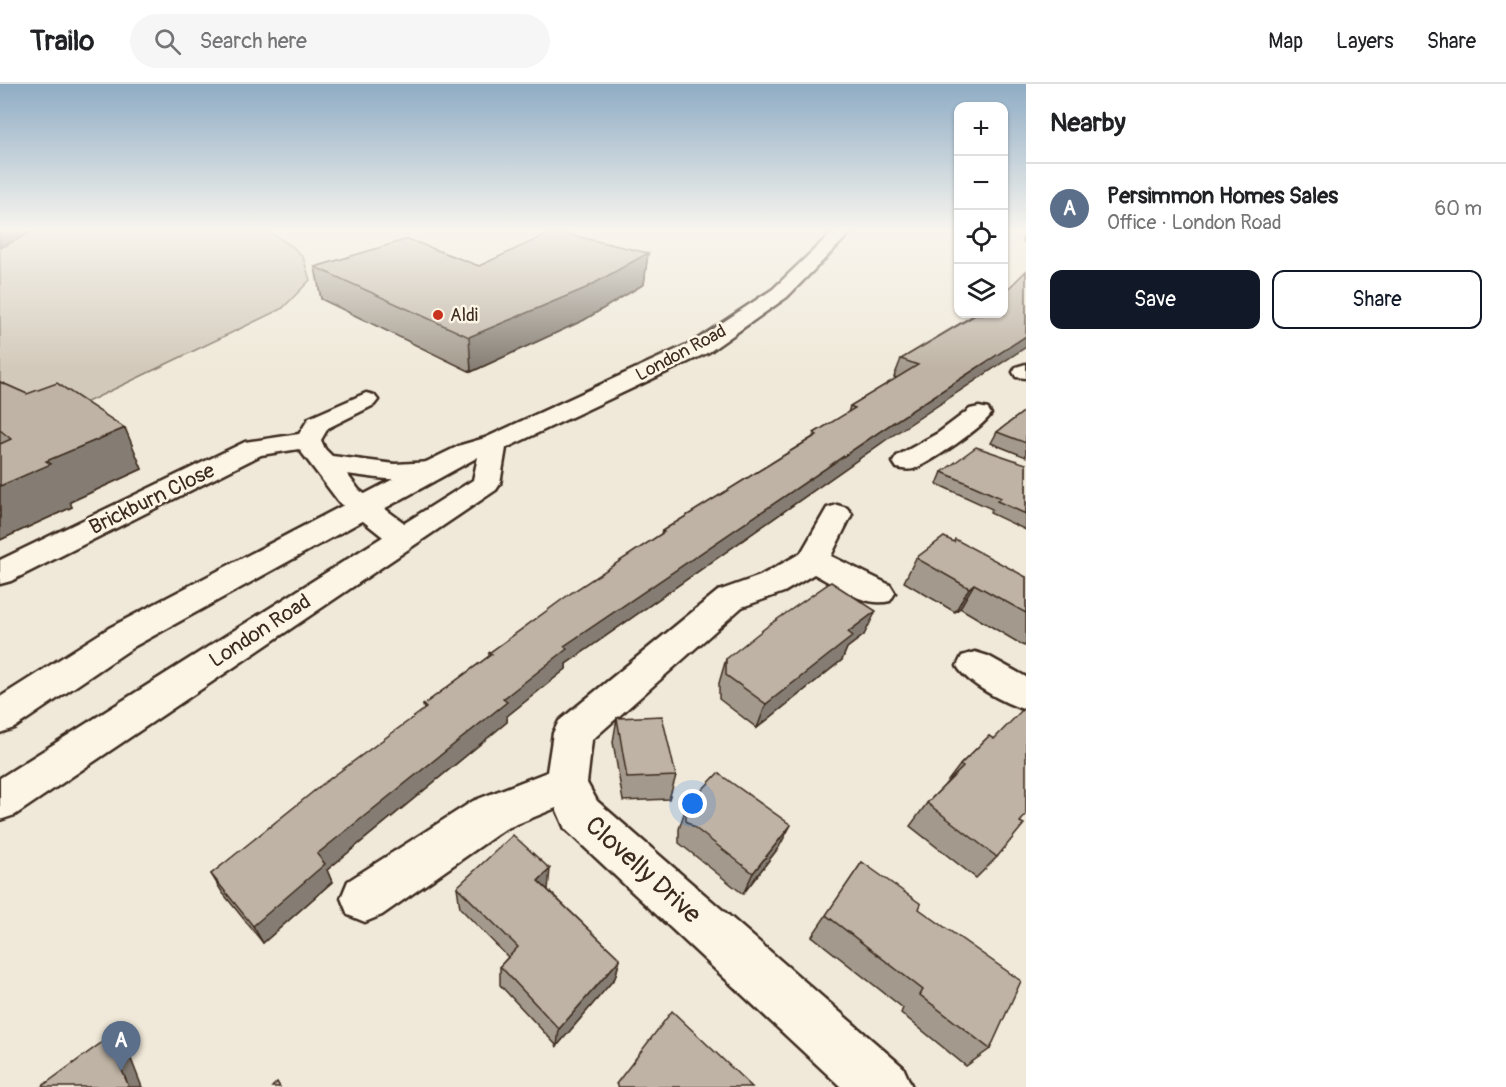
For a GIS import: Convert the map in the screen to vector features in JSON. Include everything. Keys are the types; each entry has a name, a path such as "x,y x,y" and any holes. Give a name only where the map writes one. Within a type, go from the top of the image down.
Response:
{"main road":[{"name":"London Road","path":"0,717 122,637 224,580 470,451 494,444 701,346 780,293 798,276"},
{"path":"366,400 318,423 316,452 349,496 403,537"},
{"path":"907,462 947,438 979,414"},
{"path":"947,438 977,450"},
{"name":"London Road","path":"0,801 486,484 494,444"},
{"name":"Brickburn Close","path":"0,573 255,448 316,452 395,472 432,470"},
{"path":"364,898 489,815 566,784 573,733 730,599 772,584 813,560 837,514"},
{"path":"813,560 878,593"},
{"path":"975,666 1026,695"},
{"name":"Clovelly Drive","path":"566,784 580,815 883,1087"}],"shaded area":[{"path":"0,276 309,276 310,280 283,308 77,407 0,391"}],"building":[{"path":"334,276 608,276 586,288 469,337"},
{"path":"1021,276 1026,276 1026,336 891,424 564,646 567,649 503,699 507,702 317,854 325,864 253,926 211,874 324,783 426,708 423,705 492,654 489,653 571,593 664,532 662,531 817,435 814,433 855,408 850,406 918,365 901,359 970,318 1008,318 1008,289"},
{"path":"0,382 27,394 57,383 125,428 46,461 51,464 0,486 0,444 11,439 0,430"},
{"path":"1026,410 1026,443 997,432"},
{"path":"976,447 1026,464 1026,514 997,501 1001,498 942,472"},
{"path":"944,537 954,542 955,539 1026,577 1026,613 974,584 969,588 916,558"},
{"path":"831,582 876,611 848,632 853,636 766,704 726,675 726,659 769,625"},
{"path":"1023,709 1026,710 1026,815 1020,822 1024,824 997,857 927,803 963,767 960,765 989,736 994,739"},
{"path":"662,716 676,776 627,778 617,718"},
{"path":"718,773 791,825 753,873 686,821 686,807"},
{"path":"513,835 550,869 538,881 620,959 559,1029 500,966 518,947 457,887"},
{"path":"862,862 921,904 919,909 1021,981 990,1049 920,995 923,990 826,915"},
{"path":"672,1011 752,1087 619,1087 616,1084"},
{"path":"108,1038 129,1087 41,1087"}],"place":[{"name":"Aldi","path":"438,315"},
{"name":"Persimmon Homes Sales","path":"121,1071"}]}
